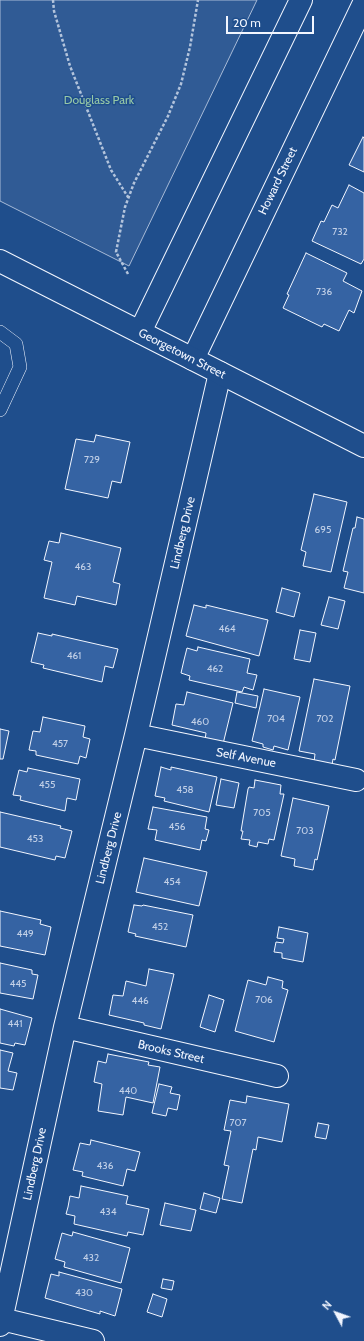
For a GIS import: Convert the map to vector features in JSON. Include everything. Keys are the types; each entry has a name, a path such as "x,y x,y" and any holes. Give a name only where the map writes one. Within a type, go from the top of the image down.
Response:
{"street":[{"path":"140,332 300,0"},
{"name":"Howard Street","path":"192,359 364,3"},
{"name":"Georgetown Street","path":"0,261 364,446"},
{"name":"Lindberg Drive","path":"1,1322 66,1027 136,735 220,373"},
{"name":"Self Avenue","path":"136,735 356,780"},
{"name":"Brooks Street","path":"66,1027 277,1076"},
{"path":"1,1322 93,1341"}],"lane":[{"path":"0,332 16,344 20,368 0,410"}],"path":[{"path":"52,0 70,66 111,170 128,198"},
{"path":"128,274 116,252 128,198 181,84 190,47 198,0"}],"shaded area":[{"name":"Douglass Park","path":"0,0 257,0 129,266 0,201"}],"building":[{"path":"363,137 364,138 364,172 349,165"},
{"path":"349,185 364,193 364,259 361,264 312,241 321,221 324,222 332,205 338,208"},
{"path":"306,253 347,273 343,281 362,291 354,313 349,310 339,331 324,324 322,327 283,308 289,295 287,294"},
{"path":"96,435 130,442 121,483 112,481 108,498 65,489 76,439 94,442"},
{"path":"314,494 347,502 331,572 303,566 306,552 301,550"},
{"path":"357,517 364,519 364,593 344,588 348,572 343,571"},
{"path":"61,533 121,548 113,582 120,584 116,605 77,596 75,605 44,598 52,562 44,560 49,541 59,543"},
{"path":"282,588 300,593 294,617 276,612"},
{"path":"329,597 345,601 338,629 321,625"},
{"path":"194,605 206,608 206,605 268,620 259,656 186,636"},
{"path":"300,630 316,633 310,662 294,659"},
{"path":"38,633 52,636 52,634 118,649 113,668 105,666 102,682 43,668 44,665 31,662"},
{"path":"198,647 250,659 247,673 257,675 253,690 244,687 242,692 189,680 190,676 181,673 187,648 197,651"},
{"path":"314,679 350,686 335,760 333,759 332,765 314,762 315,754 299,751"},
{"path":"264,689 300,697 288,750 274,746 273,750 263,747 263,744 252,741"},
{"path":"187,692 233,703 223,744 205,740 206,733 172,725 176,704 184,705"},
{"path":"237,692 258,696 256,708 235,703"},
{"path":"43,717 85,726 83,737 90,739 86,758 80,756 78,764 36,755 36,751 29,750 33,731 40,732"},
{"path":"0,729 9,731 3,759 0,759"},
{"path":"161,767 171,770 171,767 217,777 209,812 164,801 165,798 155,796"},
{"path":"28,768 80,779 76,800 67,798 65,811 20,800 21,796 13,795 19,770 27,772"},
{"path":"221,779 239,783 234,808 216,805"},
{"path":"255,780 281,785 280,794 284,794 274,840 269,839 268,844 258,842 257,847 249,845 250,840 241,839 248,789 249,787 254,788"},
{"path":"293,798 329,806 317,860 315,859 313,870 294,866 295,859 281,856"},
{"path":"153,807 207,817 205,829 209,830 206,841 202,840 200,850 155,840 157,830 148,829"},
{"path":"0,812 61,826 60,828 72,831 65,858 56,856 55,860 0,847"},
{"path":"144,858 207,872 199,906 136,892"},
{"path":"134,905 143,905 193,915 186,947 135,936 136,934 128,932"},
{"path":"0,911 41,920 40,924 51,927 45,955 0,946"},
{"path":"279,927 308,933 303,962 282,958 282,953 274,952 276,942 283,943 284,939 277,938"},
{"path":"0,963 32,970 32,974 38,975 33,999 0,993"},
{"path":"149,969 174,974 161,1029 144,1025 144,1023 109,1015 113,995 123,996 126,981 146,986"},
{"path":"268,977 283,981 282,988 288,990 274,1042 235,1031 248,980 266,985"},
{"path":"209,995 224,1000 215,1032 200,1027"},
{"path":"0,1009 32,1018 25,1045 15,1043 14,1046 0,1043"},
{"path":"0,1050 13,1053 8,1071 17,1073 13,1090 0,1088"},
{"path":"108,1054 149,1062 148,1065 160,1067 153,1103 126,1097 123,1115 98,1111 102,1084 94,1082 98,1061 106,1063"},
{"path":"159,1084 172,1087 170,1093 180,1095 177,1110 168,1108 166,1116 152,1113"},
{"path":"247,1096 289,1104 282,1142 258,1137 256,1150 253,1149 242,1203 222,1199 229,1166 224,1165 231,1131 224,1130 230,1100 246,1103"},
{"path":"318,1123 329,1125 326,1139 315,1137"},
{"path":"91,1140 140,1152 135,1171 127,1169 123,1186 82,1176 83,1172 73,1170 80,1143 90,1145"},
{"path":"81,1186 128,1196 126,1204 149,1209 143,1235 128,1232 127,1236 74,1224 75,1216 66,1214 70,1196 79,1198"},
{"path":"204,1193 220,1198 216,1213 200,1209"},
{"path":"165,1203 196,1210 191,1231 160,1225"},
{"path":"73,1232 130,1248 121,1283 64,1267 65,1262 55,1259 62,1233 72,1236"},
{"path":"59,1272 122,1289 115,1316 100,1311 100,1314 45,1298 51,1274 59,1276"},
{"path":"163,1279 174,1281 172,1290 161,1288"},
{"path":"153,1294 167,1299 162,1317 147,1312"}]}
